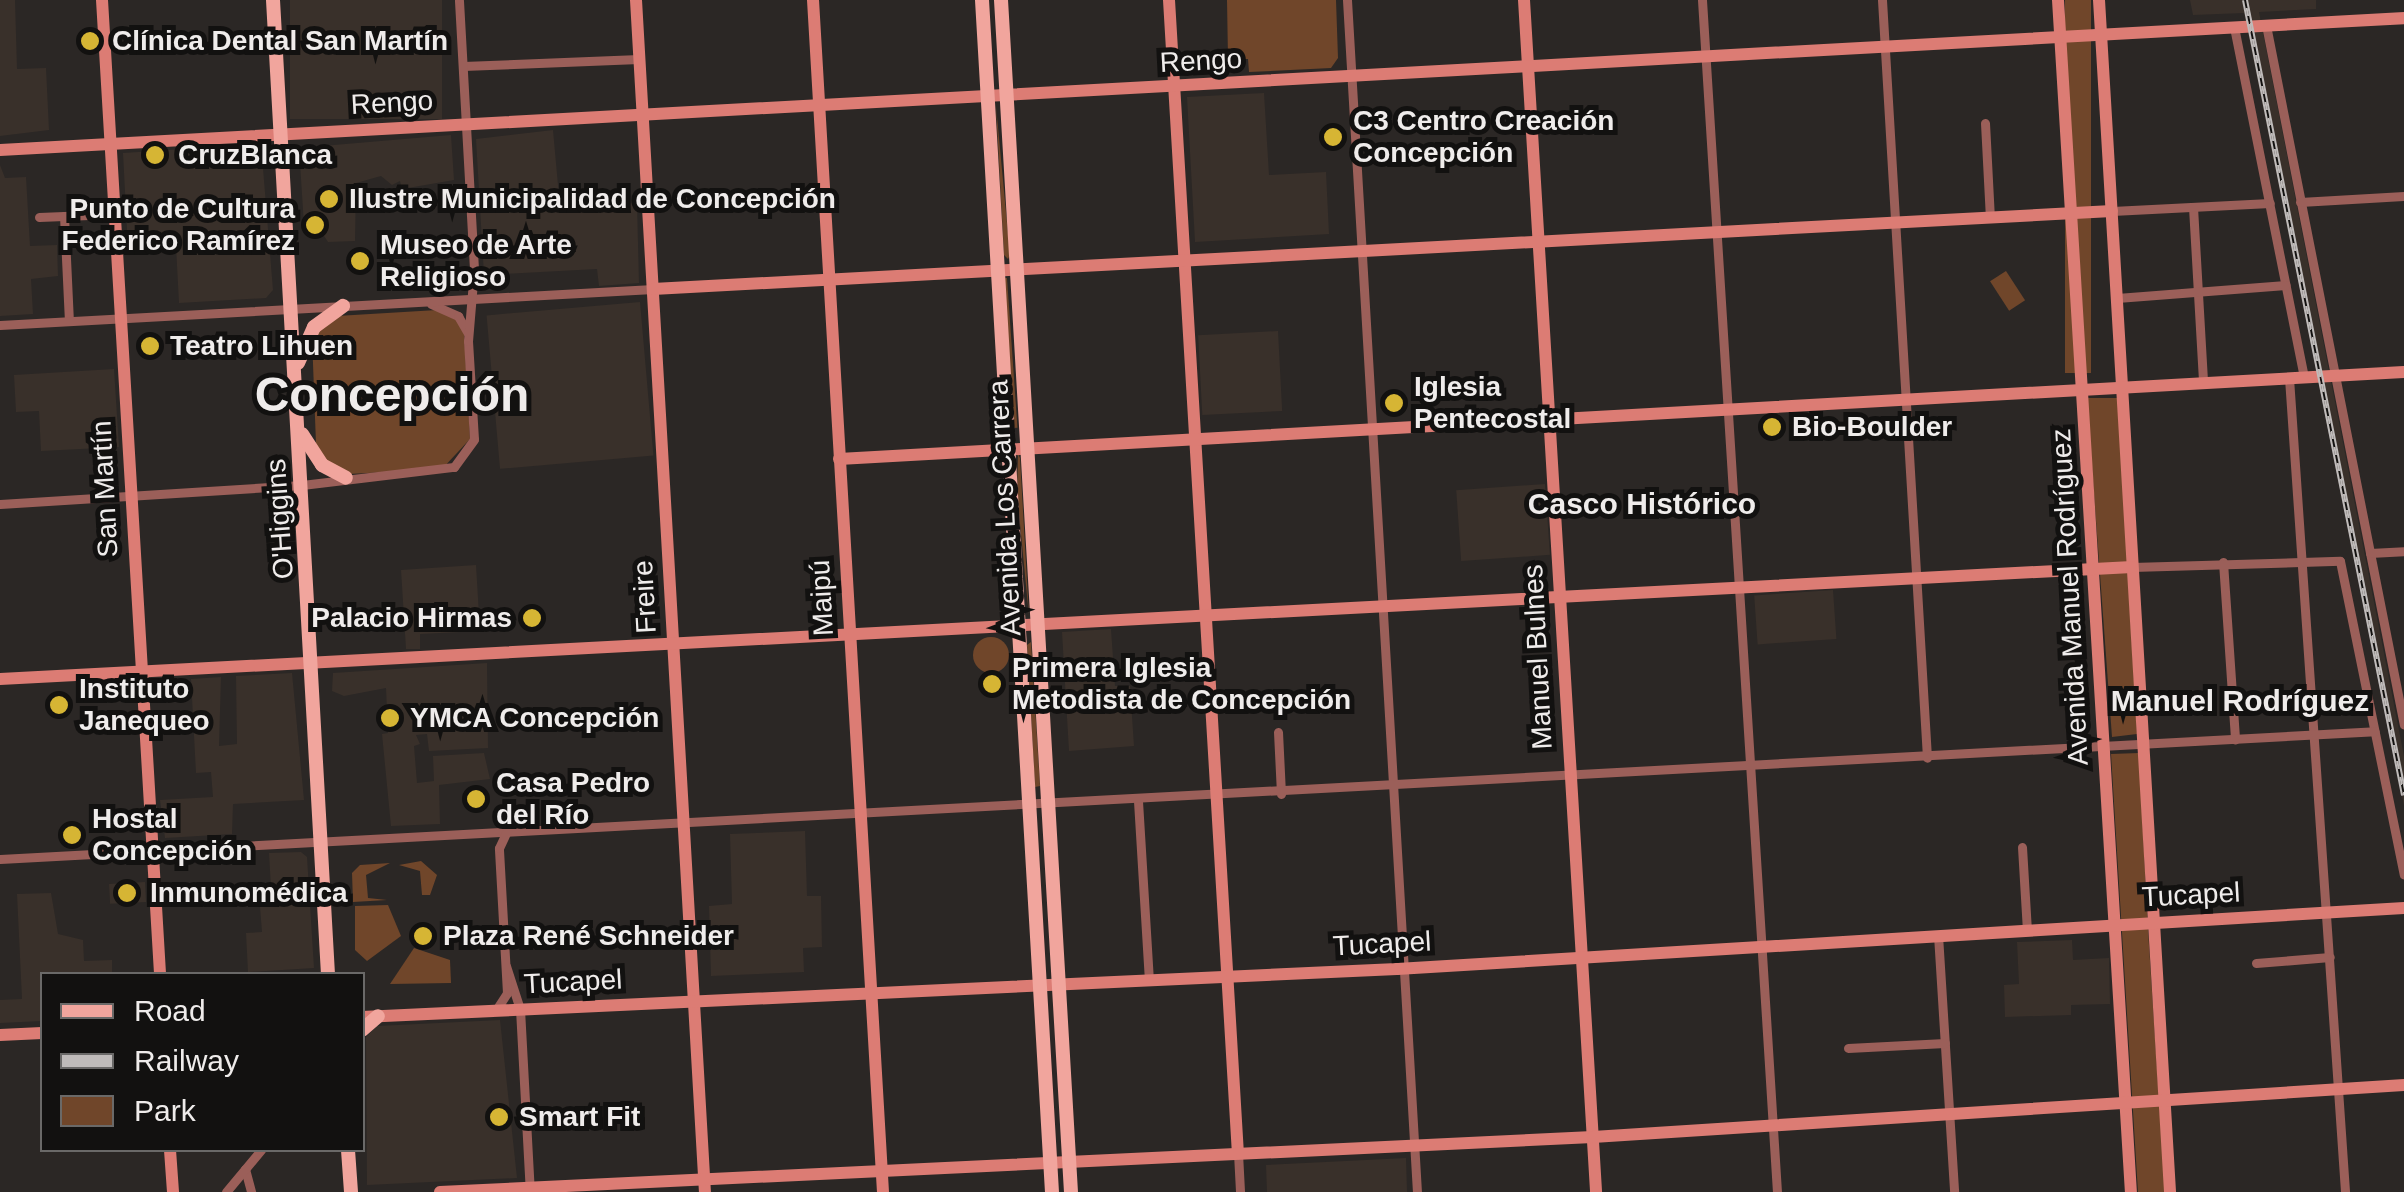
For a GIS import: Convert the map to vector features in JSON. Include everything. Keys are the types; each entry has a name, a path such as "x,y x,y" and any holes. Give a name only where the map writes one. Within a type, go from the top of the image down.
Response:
{"main road":[{"name":"San Martín","path":"102,0 160,972"},
{"name":"O'Higgins","path":"273,0 324,842 328,972"},
{"name":"Freire","path":"636,0 705,1186"},
{"name":"Maipú","path":"813,0 883,1192"},
{"name":"Avenida Los Carrera","path":"982,0 1052,1192"},
{"name":"Avenida Los Carrera","path":"1001,0 1071,1192"},
{"path":"1169,0 1194,438 1209,616 1238,1152"},
{"name":"Manuel Bulnes","path":"1524,0 1596,1192"},
{"name":"Avenida Manuel Rodríguez","path":"2058,0 2131,1192"},
{"path":"2099,0 2170,1192"},
{"name":"Rengo","path":"0,150 2404,18"},
{"path":"653,289 1183,256 2112,211"},
{"path":"296,373 314,327 342,306"},
{"path":"839,459 1726,406 2404,372"},
{"path":"300,430 322,464 346,478"},
{"path":"0,679 2132,567"},
{"name":"Tucapel","path":"370,1016 1404,968 2404,908"},
{"path":"0,1035 40,1033"},
{"path":"440,1192 705,1186 882,1170 1593,1137 2404,1086"},
{"path":"170,1152 173,1192"},
{"path":"348,1152 350,1192"}],"street":[{"path":"0,504 446,472 462,458 474,439 459,0"},
{"path":"1348,0 1417,1192"},
{"path":"1702,0 1777,1192"},
{"path":"1882,0 1927,758"},
{"path":"2266,26 2404,725"},
{"path":"2234,27 2304,377"},
{"path":"463,66 639,59"},
{"path":"1985,123 1990,217"},
{"path":"2300,202 2404,196"},
{"path":"2112,211 2270,203"},
{"path":"2193,207 2203,382"},
{"path":"39,218 114,214"},
{"path":"64,216 69,321"},
{"path":"2117,298 2286,285"},
{"path":"0,325 653,289"},
{"path":"426,302 460,318 468,341"},
{"path":"2289,378 2345,1192"},
{"path":"2370,553 2404,550"},
{"path":"2132,567 2337,558 2404,875"},
{"path":"2224,562 2235,740"},
{"path":"1278,732 1281,794"},
{"path":"0,859 1394,788 2374,732"},
{"path":"1138,801 1149,980"},
{"path":"496,1010 507,993 499,848 507,832"},
{"path":"484,833 499,848"},
{"path":"2022,847 2027,930"},
{"path":"1938,936 1954,1192"},
{"path":"2256,963 2330,956"},
{"path":"506,966 520,1009 530,1190"},
{"path":"1848,1048 1945,1043"},
{"path":"226,1192 259,1152"},
{"path":"1238,1152 1240,1192"},
{"path":"245,1169 250,1192"}],"shaded area":[{"path":"0,0 15,0 17,69 46,68 49,130 0,136"},
{"path":"290,0 442,0 442,119 290,119"},
{"path":"2190,0 2316,0 2316,9 2259,12 2404,756 2404,806 2244,13 2193,15"},
{"path":"1264,93 1269,175 1326,172 1329,234 1195,242 1187,97"},
{"path":"553,130 560,207 637,203 639,283 599,286 597,269 484,275 476,139"},
{"path":"451,135 454,180 402,189 400,181 392,185 381,176 356,183 355,241 328,242 320,230 304,225 299,148"},
{"path":"261,144 273,290 266,298 179,303 176,246 128,249 123,153"},
{"path":"0,165 5,178 26,177 30,246 57,245 58,276 31,279 33,314 0,316"},
{"path":"640,302 653,455 500,469 487,315"},
{"path":"1278,331 1282,411 1202,415 1198,335"},
{"path":"114,369 119,447 41,451 39,411 16,412 14,375"},
{"path":"392,383 404,395 392,407 380,395"},
{"path":"1545,484 1550,555 1461,561 1456,490"},
{"path":"476,565 480,631 420,634 420,649 406,649 401,570"},
{"path":"1833,590 1836,639 1758,644 1754,596"},
{"path":"1111,629 1115,686 1130,686 1134,746 1069,751 1062,632"},
{"path":"487,663 488,748 429,751 427,734 416,735 420,744 414,746 417,783 434,781 433,756 484,753 490,779 439,785 440,824 391,826 382,734 388,733 386,688 344,696 332,691 333,673"},
{"path":"292,673 304,800 233,804 232,834 165,838 160,800 213,797 211,772 196,773 191,679 221,677 219,746 237,744 236,676"},
{"path":"805,831 807,896 821,896 822,947 803,948 804,972 711,976 709,906 732,904 730,834"},
{"path":"301,852 307,857 314,968 248,972 246,933 262,932 260,907 272,905 269,853"},
{"name":"Inmunomédica","path":"145,882 146,902 110,904 109,884"},
{"path":"51,893 58,934 83,940 84,961 112,960 112,972 40,972 40,1021 0,1023 0,1000 22,999 17,894"},
{"path":"2072,940 2073,960 2109,958 2110,1004 2071,1005 2071,1015 2005,1017 2004,985 2019,984 2017,942"},
{"path":"500,1020 517,1178 367,1185 366,1037 377,1026"},
{"path":"1406,1158 1407,1192 1267,1192 1266,1165"}],"green space":[{"path":"1227,0 1336,0 1338,58 1331,68 1249,72 1248,59 1228,59"},
{"path":"2065,0 2091,0 2091,373 2065,373"},
{"path":"996,106 1010,255 1008,259 1004,255"},
{"path":"2006,271 2025,300 2009,311 1990,281"},
{"path":"1003,278 1007,278 1017,428 1013,428"},
{"path":"437,310 454,316 464,331 470,439 442,469 349,474 327,465 316,444 312,337 337,316"},
{"path":"2087,398 2118,398 2137,734 2112,737"},
{"path":"1018,454 1020,458 1029,616 1017,493"},
{"path":"991,637 1004,642 1009,655 1004,668 991,673 978,668 973,655 978,642"},
{"path":"1031,642 1040,786 1035,787 1027,645"},
{"path":"2139,753 2165,1192 2138,1192 2111,754"},
{"path":"421,861 437,875 430,895 422,895 420,871 399,865"},
{"path":"390,863 366,875 368,898 387,900 353,902 352,873 360,865"},
{"path":"388,905 401,936 367,961 355,950 355,906"},
{"path":"414,948 450,960 451,983 390,984"}],"railway":[{"path":"2245,0 2404,795"}],"place":[{"name":"Clínica Dental San Martín","path":"90,41"},
{"name":"C3 Centro Creación Concepción","path":"1333,137"},
{"name":"CruzBlanca","path":"155,155"},
{"name":"Ilustre Municipalidad de Concepción","path":"329,199"},
{"name":"Punto de Cultura Federico Ramírez","path":"315,225"},
{"name":"Museo de Arte Religioso","path":"360,261"},
{"name":"Teatro Lihuen","path":"150,346"},
{"name":"Iglesia Pentecostal","path":"1394,403"},
{"name":"Bio-Boulder","path":"1772,427"},
{"name":"Palacio Hirmas","path":"532,618"},
{"name":"Primera Iglesia Metodista de Concepción","path":"992,684"},
{"name":"Instituto Janequeo","path":"59,705"},
{"name":"YMCA Concepción","path":"390,718"},
{"name":"Casa Pedro del Río","path":"476,799"},
{"name":"Hostal Concepción","path":"72,835"},
{"name":"Inmunomédica","path":"127,893"},
{"name":"Plaza René Schneider","path":"423,936"},
{"name":"Smart Fit","path":"499,1117"}],"district":[{"name":"Concepción","path":"392,395"},
{"name":"Casco Histórico","path":"1642,504"},
{"name":"Manuel Rodríguez","path":"2240,701"}]}
